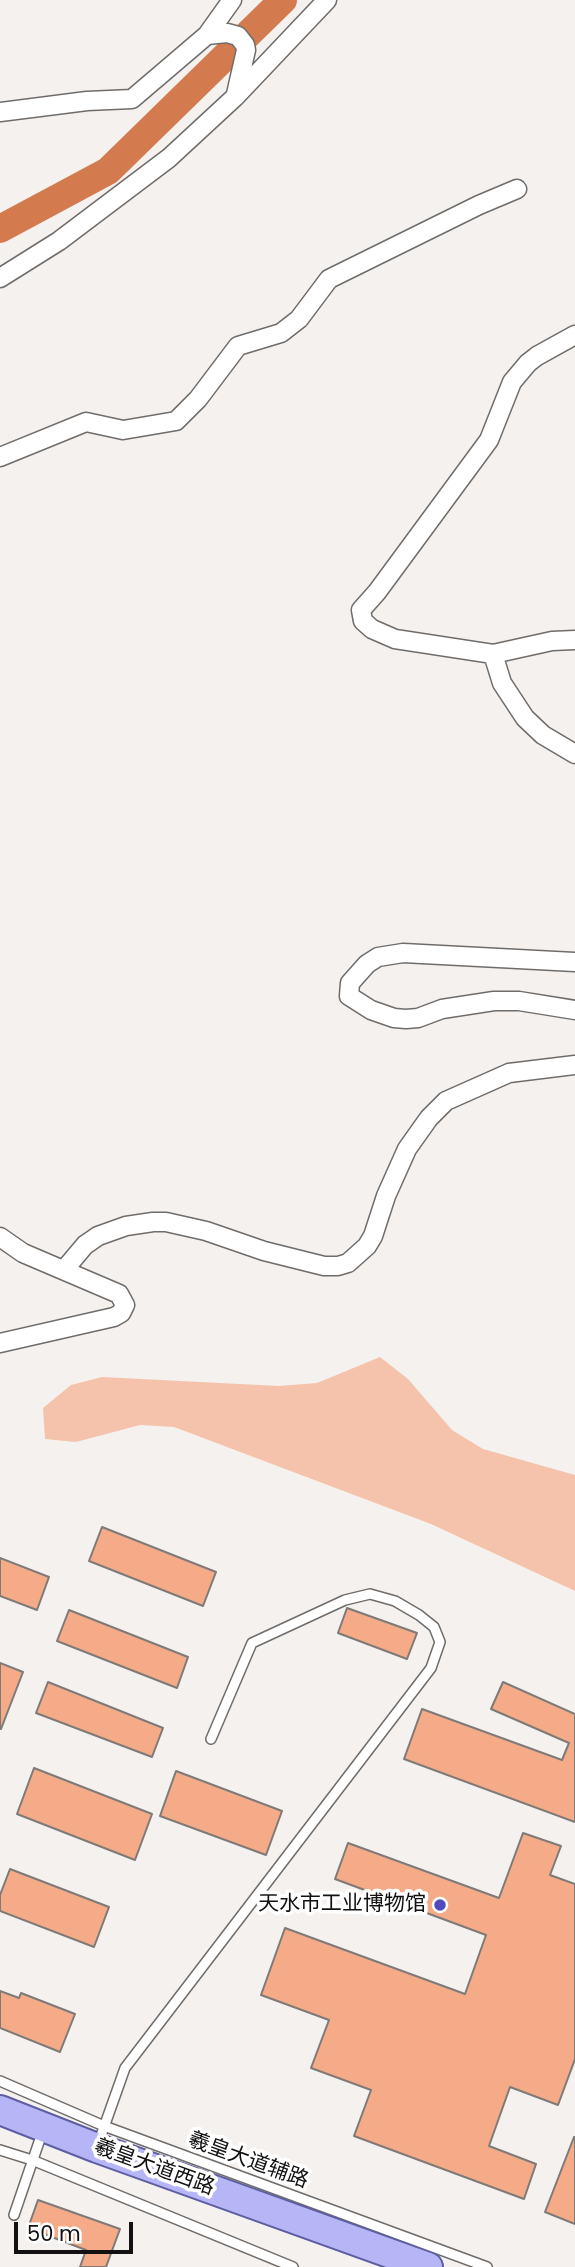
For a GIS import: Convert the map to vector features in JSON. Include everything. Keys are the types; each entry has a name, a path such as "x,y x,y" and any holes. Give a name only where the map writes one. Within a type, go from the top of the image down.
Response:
{"main road":[{"name":"羲皇大道西路","path":"0,2110 100,2137 428,2267"},
{"name":"羲皇大道西路","path":"0,2124 36,2150 387,2267"}],"street":[{"path":"0,112 87,101 132,99 207,35 232,0"},
{"path":"0,278 59,241 158,166 235,97 327,0"},
{"path":"207,35 239,39 246,50 235,97"},
{"path":"0,457 86,422 123,430 176,421 198,399 238,346 281,333 299,319 329,279 517,189"},
{"path":"575,335 537,356 512,382 489,440 361,610 363,621 372,629 395,639 493,654 552,641 575,640"},
{"path":"493,654 502,682 525,718 543,735 575,754"},
{"path":"575,962 403,953 378,957 367,964 351,983 349,996 371,1010 406,1019 418,1018 455,1006 494,1001 519,1001 575,1010"},
{"path":"64,1270 85,1245 98,1236 126,1226 153,1222 166,1222 206,1231 264,1251 324,1266 348,1263 368,1246 407,1149 429,1118 446,1101 509,1073 575,1065"},
{"path":"0,1237 23,1253 120,1294 124,1301 124,1309 114,1317 0,1343"}],"lane":[{"path":"100,2137 125,2068 431,1668 440,1643 434,1627 395,1601 370,1594 345,1601 252,1643 211,1738"},
{"name":"羲皇大道辅路","path":"0,2081 100,2137 487,2267"},
{"path":"0,2150 36,2150 293,2267"},
{"path":"14,2215 36,2150"}],"shaded area":[{"path":"380,1357 408,1379 452,1430 483,1449 575,1475 575,1591 431,1524 174,1427 140,1425 76,1442 45,1439 43,1408 71,1385 102,1377 279,1386 317,1383"}],"building":[{"path":"102,1527 216,1572 203,1606 89,1561"},
{"path":"0,1558 49,1577 37,1610 0,1596"},
{"path":"347,1608 417,1633 407,1659 338,1633"},
{"path":"69,1610 188,1657 177,1688 57,1641"},
{"path":"0,1663 23,1672 1,1729 0,1729"},
{"path":"48,1682 163,1728 152,1757 36,1713"},
{"path":"503,1682 575,1714 575,1822 404,1759 422,1709 562,1760 569,1743 491,1709"},
{"path":"34,1768 152,1814 135,1860 17,1814"},
{"path":"176,1771 282,1811 266,1855 160,1816"},
{"path":"523,1833 561,1846 550,1875 575,1884 575,2059 558,2105 510,2087 489,2146 536,2164 524,2199 354,2136 371,2090 311,2068 329,2020 261,1995 285,1928 465,1994 486,1935 335,1879 348,1843 499,1898"},
{"path":"10,1869 109,1907 94,1947 0,1911 0,1895"},
{"path":"0,1991 19,1998 21,1993 75,2014 60,2052 0,2028"},
{"path":"575,2137 575,2224 545,2212"},
{"path":"38,2200 120,2229 106,2267 80,2267 86,2250 28,2228"}],"waterway":[{"path":"0,229 108,171 283,0"}],"place":[{"name":"天水市工业博物馆","path":"440,1905"}]}
